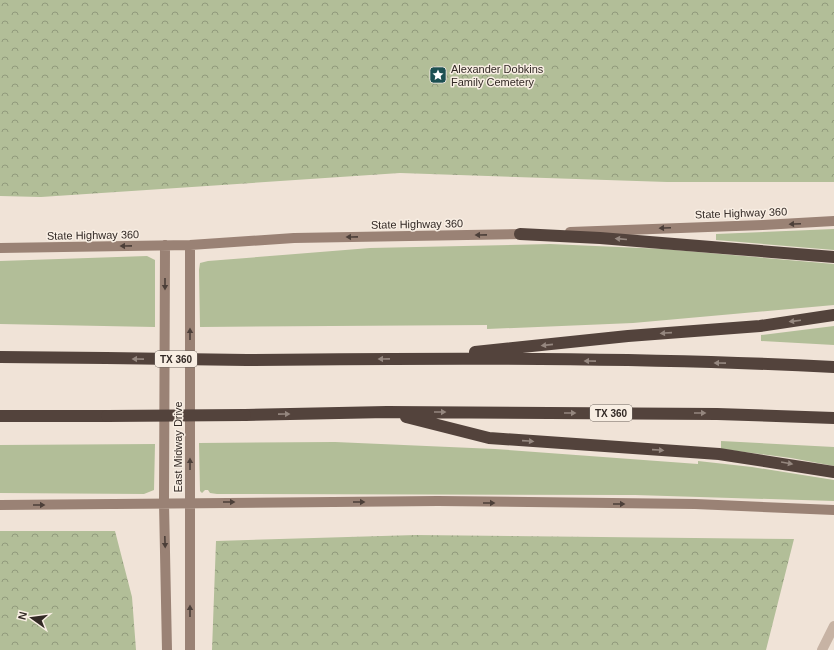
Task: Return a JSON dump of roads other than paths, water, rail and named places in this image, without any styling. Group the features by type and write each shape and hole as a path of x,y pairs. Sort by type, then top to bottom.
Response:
{"highway":[{"path":"520,234 600,238 834,257"},
{"path":"423,358 628,336 760,326 834,315"},
{"name":"TX 360","path":"0,357 247,360 423,358 759,363 834,367"},
{"path":"387,412 489,438 719,454 834,472"},
{"name":"TX 360","path":"0,416 245,415 387,412 717,414 834,418"}],"main road":[{"name":"State Highway 360","path":"0,248 190,245 294,238 520,234 834,221"},
{"name":"East Midway Drive","path":"165,245 164,503 167,650"},
{"name":"East Midway Drive","path":"190,245 190,650"},
{"path":"0,505 438,501 695,504 834,510"}],"street":[{"path":"822,650 834,626"}],"place":[{"name":"Alexander Dobkins Family Cemetery","path":"438,75"}]}
